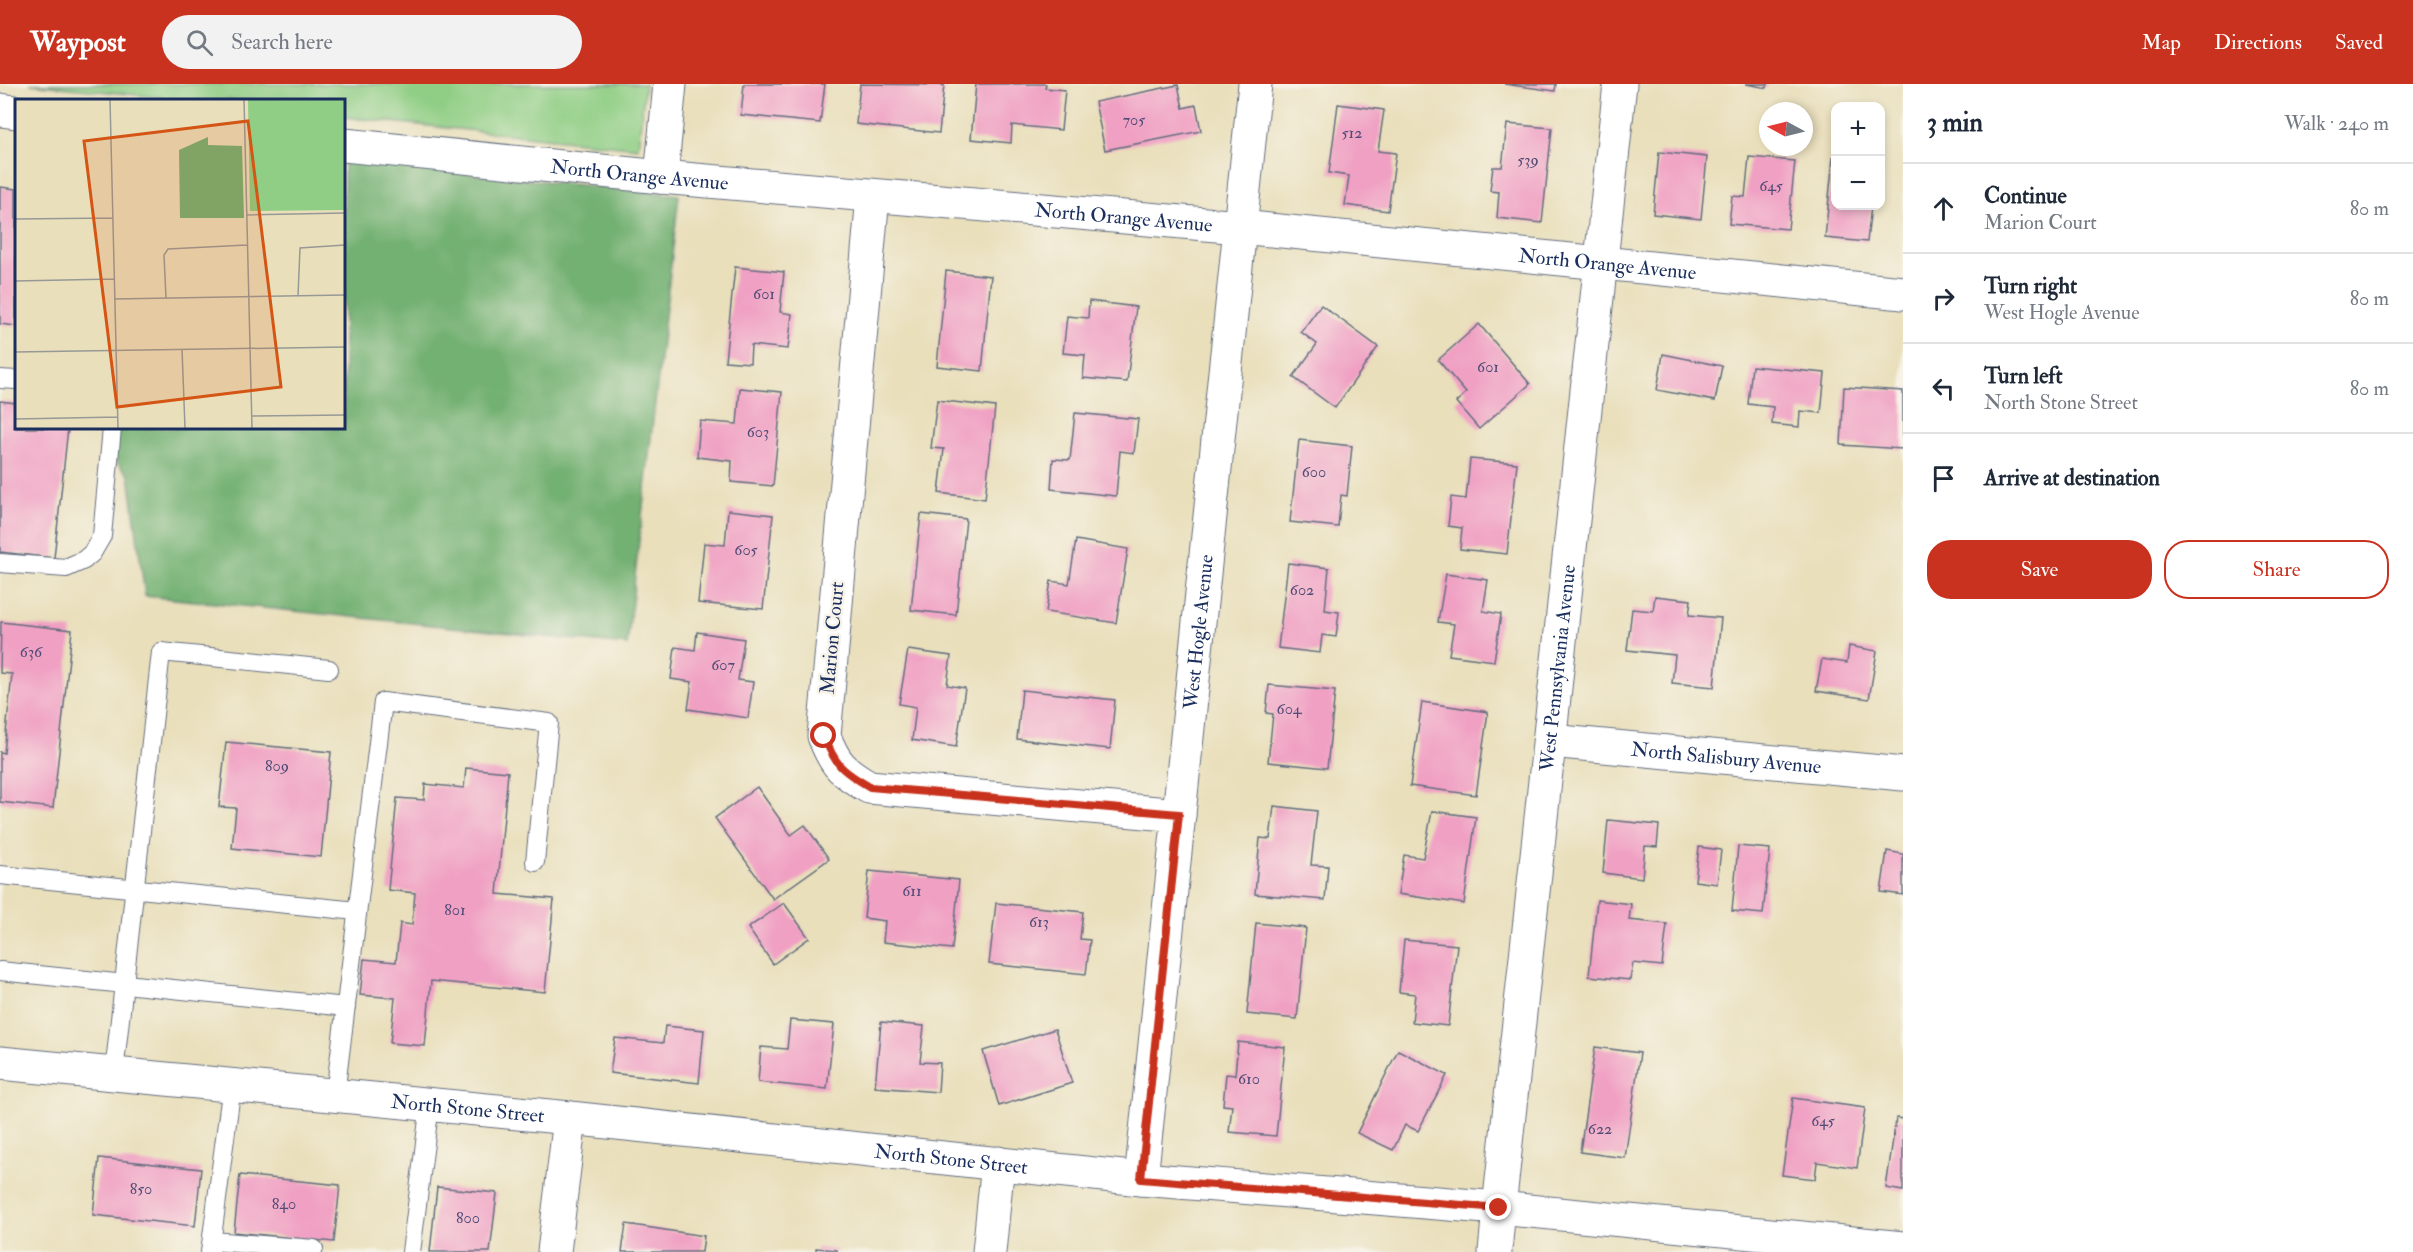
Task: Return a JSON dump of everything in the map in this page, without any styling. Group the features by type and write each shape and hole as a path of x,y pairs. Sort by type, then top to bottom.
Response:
{"street":[{"path":"661,177 670,84"},
{"name":"West Hogle Avenue","path":"1141,1179 1255,84"},
{"name":"West Pennsylvania Avenue","path":"1495,1252 1620,84"},
{"path":"0,110 15,112"},
{"name":"North Orange Avenue","path":"345,145 661,177 1240,227 1903,293"},
{"name":"Marion Court","path":"873,196 824,736 832,759 849,775 870,787 1179,814"},
{"name":"North Salisbury Avenue","path":"1550,741 1903,774"},
{"name":"North Stone Street","path":"0,1063 570,1118 1141,1179 1499,1208 1903,1248"},
{"path":"554,1252 570,1118"},
{"path":"989,1252 998,1163"}],"lane":[{"path":"0,379 15,380"},
{"path":"0,563 66,568 84,560 92,553 102,536 112,429"},
{"path":"114,1073 161,652 329,669"},
{"path":"335,1095 383,702 549,723 535,862"},
{"path":"0,874 357,911"},
{"path":"0,971 346,1006"},
{"path":"232,1085 211,1246 314,1249"},
{"path":"411,1252 430,1104"}],"green space":[{"path":"30,84 645,84 638,148 345,117 345,99 177,99"},
{"path":"345,161 679,195 627,645 145,596 129,475 109,454 99,429 345,429"}],"building":[{"path":"744,84 825,84 820,123 741,115"},
{"path":"860,84 944,85 939,133 856,124"},
{"path":"976,84 1046,84 1045,88 1065,90 1061,130 1012,125 1011,143 971,139"},
{"path":"1504,84 1556,84 1555,91"},
{"path":"1746,84 1768,84 1767,88"},
{"path":"1178,85 1183,108 1196,105 1201,131 1105,150 1095,102"},
{"path":"1338,104 1384,110 1378,151 1396,153 1388,211 1345,205 1349,176 1329,173"},
{"path":"1507,124 1552,128 1542,223 1497,218 1499,192 1490,191 1493,167 1502,167"},
{"path":"1659,152 1707,157 1701,219 1653,214"},
{"path":"1749,157 1795,161 1788,229 1729,224 1732,196 1745,197"},
{"path":"1831,177 1831,210 1871,210 1867,242 1825,238"},
{"path":"0,187 15,189 15,326 0,324"},
{"path":"735,267 784,272 780,312 792,314 788,349 751,345 750,363 725,361"},
{"path":"946,271 991,276 982,371 937,366"},
{"path":"1089,301 1136,307 1127,382 1083,378 1085,355 1063,353 1067,316 1088,318"},
{"path":"1321,305 1378,347 1335,408 1293,377 1317,344 1301,332"},
{"path":"1479,324 1530,384 1479,429 1456,402 1466,393 1438,360"},
{"path":"1663,354 1722,366 1715,401 1657,390"},
{"path":"1752,366 1825,373 1821,413 1800,411 1799,427 1772,424 1773,407 1748,404"},
{"path":"1844,387 1903,391 1903,449 1841,445"},
{"path":"740,388 782,392 773,486 731,482 732,461 697,457 700,421 737,424"},
{"path":"937,400 995,407 985,499 939,493 944,449 931,448"},
{"path":"0,401 15,403 15,429 68,429 54,558 0,552"},
{"path":"1075,413 1138,419 1134,453 1120,451 1116,496 1051,489 1053,459 1070,460"},
{"path":"1299,440 1352,446 1347,496 1341,495 1338,527 1290,522"},
{"path":"1470,459 1517,463 1507,554 1460,549 1462,528 1448,526 1451,497 1466,499"},
{"path":"728,510 773,515 763,609 698,603 704,543 725,545"},
{"path":"921,514 966,519 956,615 911,610"},
{"path":"1076,540 1128,549 1116,623 1046,612 1051,581 1069,584"},
{"path":"1288,563 1329,568 1325,610 1339,612 1336,637 1322,635 1320,653 1278,648"},
{"path":"1446,574 1488,580 1483,611 1501,614 1494,661 1449,655 1454,624 1438,622"},
{"path":"1655,596 1691,600 1689,615 1721,618 1714,687 1672,683 1675,655 1627,650 1632,609 1653,611"},
{"path":"1,622 72,630 53,808 0,802 0,752 4,753 12,674 0,673"},
{"path":"697,632 744,639 738,680 753,682 748,718 688,709 692,682 671,679 675,647 695,650"},
{"path":"1849,646 1877,651 1869,699 1816,691 1822,659 1847,663"},
{"path":"908,650 951,656 947,685 965,688 956,747 912,740 916,707 899,704"},
{"path":"1269,685 1335,691 1327,768 1268,762 1273,714 1266,713"},
{"path":"1022,690 1115,700 1110,749 1017,739"},
{"path":"1422,702 1488,712 1476,795 1410,786"},
{"path":"226,742 331,752 321,857 232,848 236,808 219,807"},
{"path":"466,768 508,772 497,894 554,899 545,992 431,981 425,1046 390,1043 395,998 360,995 364,959 396,962 400,923 412,925 415,893 388,890 397,798 424,800 425,784 464,788"},
{"path":"757,787 791,835 805,825 829,859 773,899 715,818"},
{"path":"1274,806 1317,811 1311,865 1328,866 1325,900 1255,894 1260,838 1270,839"},
{"path":"1432,811 1476,817 1464,904 1398,894 1404,855 1423,858"},
{"path":"1608,820 1659,825 1657,847 1645,846 1642,878 1603,873"},
{"path":"1738,846 1770,849 1763,914 1732,911"},
{"path":"1699,847 1721,850 1717,884 1695,881"},
{"path":"1887,851 1903,854 1903,895 1881,892"},
{"path":"869,871 959,880 952,949 883,942 885,921 864,918"},
{"path":"1597,900 1631,904 1629,920 1667,924 1662,966 1633,963 1630,980 1589,976"},
{"path":"784,903 809,938 773,964 748,928"},
{"path":"996,903 1083,912 1080,939 1090,940 1086,974 989,964"},
{"path":"1256,923 1306,928 1297,1019 1247,1014"},
{"path":"1404,940 1457,945 1448,1026 1412,1022 1415,994 1399,992"},
{"path":"790,1020 834,1024 827,1089 758,1082 761,1047 787,1049"},
{"path":"881,1022 924,1026 920,1062 940,1063 938,1092 875,1087"},
{"path":"665,1026 704,1030 699,1083 610,1073 615,1038 663,1043"},
{"path":"1055,1029 1072,1083 999,1106 983,1051"},
{"path":"1238,1042 1285,1047 1276,1136 1229,1132 1232,1106 1223,1105 1226,1074 1235,1075"},
{"path":"1595,1047 1640,1053 1625,1158 1580,1152"},
{"path":"1398,1050 1447,1075 1418,1131 1405,1125 1393,1150 1357,1133"},
{"path":"1793,1098 1865,1108 1857,1168 1817,1162 1815,1179 1782,1175"},
{"path":"1896,1118 1903,1119 1903,1191 1886,1188"},
{"path":"99,1158 201,1169 195,1226 93,1215"},
{"path":"240,1175 340,1185 334,1242 234,1232"},
{"path":"437,1187 497,1193 490,1252 430,1252"},
{"path":"626,1224 704,1236 702,1252 622,1252"},
{"path":"816,1248 837,1250 837,1252 816,1252"}],"route":[{"path":"824,736 832,759 849,775 870,787 1179,814 1141,1179 1499,1208"}]}
